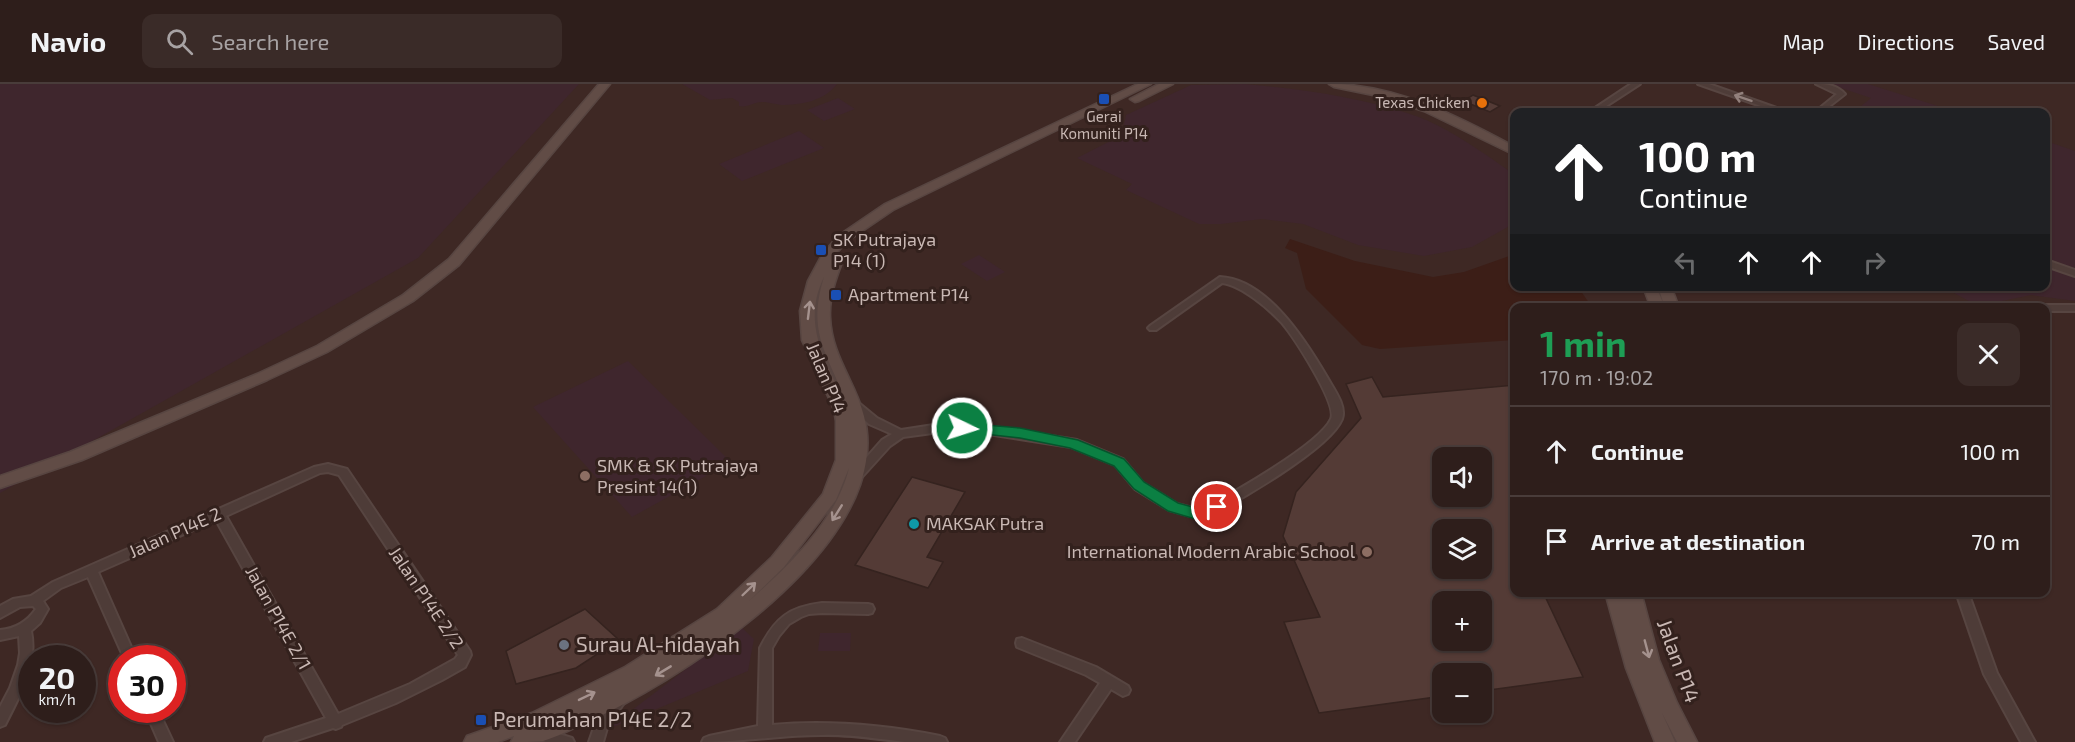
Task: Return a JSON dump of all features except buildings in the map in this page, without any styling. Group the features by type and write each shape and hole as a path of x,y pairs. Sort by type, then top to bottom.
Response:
{"main road":[{"path":"0,482 76,456 262,377 322,349 408,298 454,262 605,84"},
{"name":"Jalan P14","path":"474,742 538,719 632,673 723,614 778,562 830,496 844,460 844,422 841,409 809,340 807,311 815,281 828,255 842,239 889,207 1146,84"},
{"name":"Jalan P14","path":"521,742 620,697 713,641 763,600 829,526 848,496 856,475 861,441 856,406 835,363 825,335 821,309 827,281 838,256 850,243 896,211 1168,84"},
{"path":"1334,84 1383,95 1436,112 1460,122 1510,149"},
{"path":"1358,84 1442,109 1510,142"},
{"path":"1615,597 1619,618 1648,704 1665,742"},
{"name":"Jalan P14","path":"1633,597 1650,660 1668,705 1687,742"}],"street":[{"path":"1599,108 1636,84"},
{"path":"1702,84 1772,108"},
{"path":"1820,84 1841,93 1823,108"},
{"path":"2050,264 2075,273"},
{"path":"856,475 886,443 900,434 940,428 969,428 1020,433 1073,443 1119,462 1139,486 1173,507 1202,515 1232,500 1302,453 1336,419 1338,412 1319,372 1289,325 1245,288 1229,279 1220,280 1153,328"},
{"path":"2050,308 2075,308"},
{"path":"856,406 873,421 900,434"},
{"name":"Jalan P14E 2/2","path":"271,742 336,723 398,697 460,663 465,655 343,472 328,468 318,470"},
{"name":"Jalan P14E 2","path":"0,613 14,604 33,601 57,585 318,470"},
{"name":"Jalan P14E 2/1","path":"219,514 336,723"},
{"path":"91,570 124,645"},
{"path":"1964,597 1991,674 2028,742"},
{"path":"0,635 13,633 36,620 42,609 41,604 33,601"},
{"path":"765,730 766,648 771,637 787,619 810,608 868,609"},
{"path":"0,721 25,666 27,636 24,628"},
{"path":"1022,643 1091,671 1123,690"},
{"path":"1067,742 1109,681"},
{"path":"596,742 601,726 620,697"},
{"path":"158,723 166,742"},
{"path":"709,742 765,730 898,733 940,742"},
{"path":"539,734 567,742"}],"shaded area":[{"path":"0,84 579,84 418,258 0,493"},
{"path":"682,84 837,84 826,94 805,103 781,105 762,102 739,106 739,102 732,98 710,100"},
{"path":"1244,84 1309,91 1395,109 1428,121 1467,142 1510,172 1510,226 1472,247 1424,256 1358,245 1303,224 1262,219 1199,224 1126,190 1132,184 1077,158 1122,135 1126,115 1191,85"},
{"path":"1829,84 1868,84 1944,108 1859,108 1871,98"},
{"path":"838,98 855,109 824,121 807,110"},
{"path":"799,131 824,148 742,181 719,164"},
{"path":"2050,142 2075,151 2075,301 2031,295 1992,303 1972,303 1950,291 2050,291"},
{"path":"1290,239 1355,261 1433,277 1464,272 1510,256 1510,291 1581,291 1589,303 1510,303 1510,340 1380,349 1362,345 1306,289 1297,253 1285,248"},
{"path":"979,255 1005,272 987,281 961,264"},
{"path":"628,361 731,462 632,517 533,407"},
{"path":"741,627 754,639 748,671 606,730"},
{"path":"820,633 851,633 850,651 818,651"}],"place":[{"name":"Gerai Komuniti P14","path":"1104,99"},
{"name":"Texas Chicken","path":"1482,103"},
{"name":"SK Putrajaya P14 (1)","path":"821,250"},
{"name":"Apartment P14","path":"836,295"},
{"name":"SMK & SK Putrajaya Presint 14(1)","path":"585,476"},
{"name":"MAKSAK Putra","path":"914,524"},
{"name":"International Modern Arabic School","path":"1367,552"},
{"name":"Surau Al-hidayah","path":"564,645"},
{"name":"Perumahan P14E 2/2","path":"481,720"}],"route":[{"path":"962,428 1020,433 1073,443 1119,462 1139,486 1173,507 1202,515 1217,507"}]}
